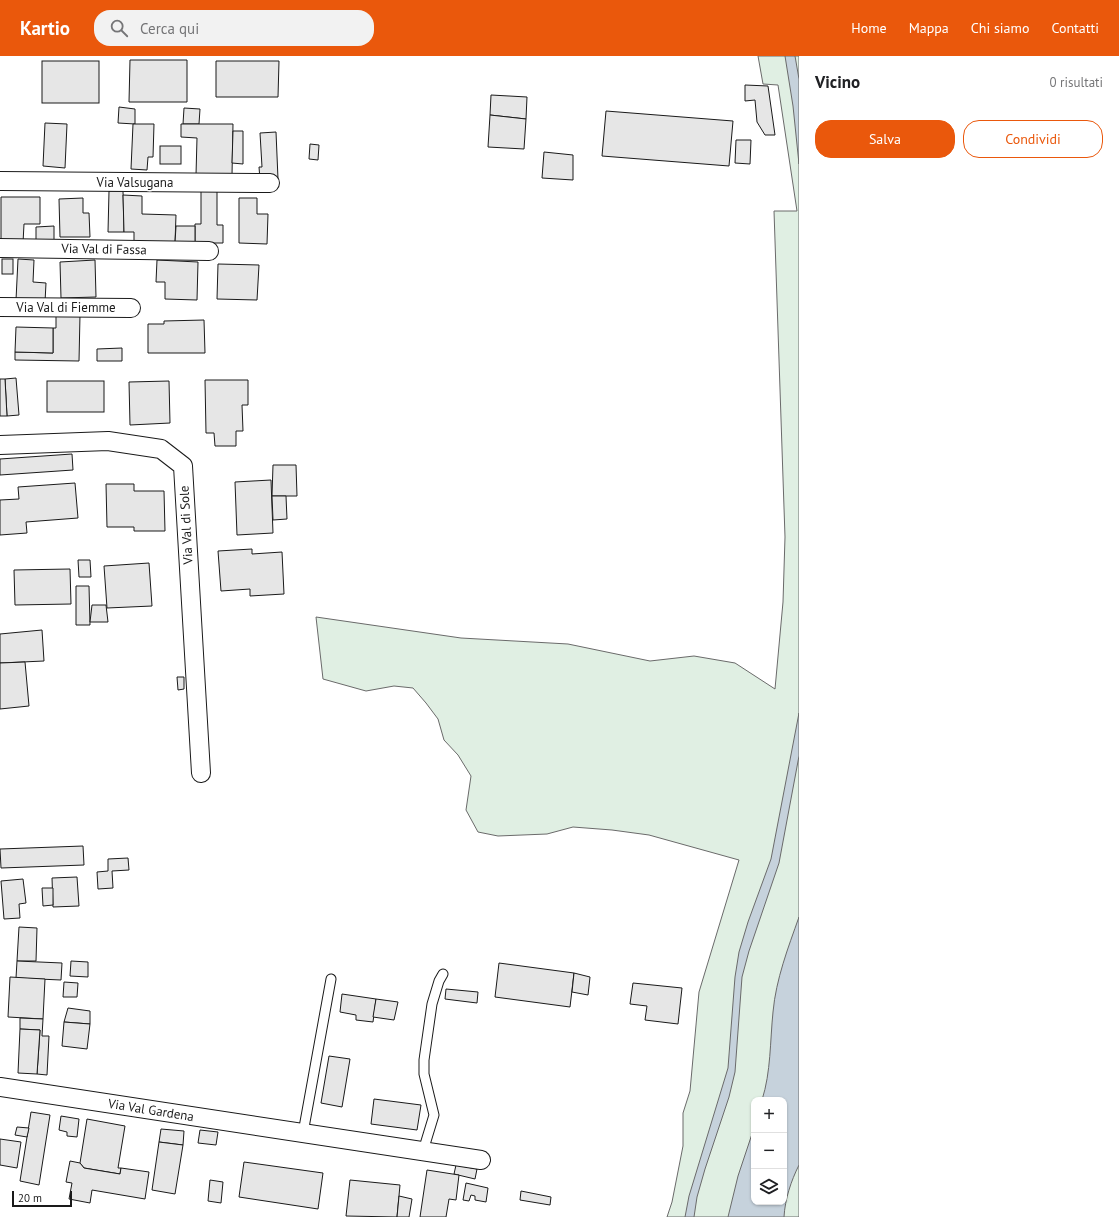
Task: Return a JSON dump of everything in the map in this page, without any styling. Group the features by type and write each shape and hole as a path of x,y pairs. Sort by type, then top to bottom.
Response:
{"street":[{"name":"Via Valsugana","path":"0,182 270,183"},
{"name":"Via Val di Fassa","path":"0,248 209,251"},
{"name":"Via Val di Fiemme","path":"0,307 131,308"},
{"name":"Via Val di Sole","path":"0,445 108,441 162,449 183,466 201,773"},
{"name":"Via Val Gardena","path":"0,1087 481,1160"}],"lane":[{"path":"423,1151 434,1116 424,1074 424,1060 432,1004 439,981 443,974"},
{"path":"303,1133 331,979"}],"green space":[{"path":"758,56 799,56 799,1217 667,1217 672,1202 683,1146 683,1113 690,1091 699,992 739,860 649,835 612,830 573,827 547,834 498,836 478,832 466,810 471,776 458,755 444,740 438,719 426,703 413,688 394,686 366,691 323,679 316,617 461,638 568,644 650,661 694,656 735,663 775,689 783,602 785,537 774,211 797,211 778,85 763,84"}],"shaded area":[{"path":"785,56 795,56 799,79 799,164 793,106"},
{"path":"799,713 799,756 779,863 749,951 742,977 735,1072 729,1097 697,1197 694,1217 685,1217 689,1196 728,1068 735,977 739,952 748,922 771,859"},
{"path":"799,917 799,1165 793,1177 787,1199 787,1097 763,1097 769,1067 773,1012 783,964"},
{"path":"751,1137 751,1205 786,1205 784,1217 728,1217 738,1176"}],"building":[{"path":"130,60 187,60 187,102 129,102"},
{"path":"42,61 99,61 99,103 42,103"},
{"path":"216,61 279,61 278,97 216,97"},
{"path":"745,85 768,86 775,135 765,135 757,122 755,100 745,101"},
{"path":"491,95 527,97 526,119 490,115"},
{"path":"119,107 135,109 135,124 118,123"},
{"path":"184,108 200,109 199,124 183,124"},
{"path":"606,111 733,121 729,166 602,156"},
{"path":"490,115 526,119 524,149 488,147"},
{"path":"45,123 67,124 65,168 43,166"},
{"path":"133,124 154,124 153,157 148,157 147,170 131,169"},
{"path":"181,124 233,124 232,175 196,175 197,138 181,137"},
{"path":"233,131 243,131 243,164 232,163"},
{"path":"276,132 278,179 260,180 259,167 262,167 260,133"},
{"path":"736,140 751,140 750,164 735,163"},
{"path":"310,144 319,145 318,160 309,159"},
{"path":"160,146 181,146 181,164 160,164"},
{"path":"544,152 573,155 573,180 542,178"},
{"path":"201,188 217,188 217,225 223,225 223,243 195,243 195,224 201,224"},
{"path":"109,191 123,191 124,232 108,232"},
{"path":"123,195 142,196 142,214 176,215 175,243 134,243 134,232 124,232"},
{"path":"1,197 40,197 40,224 24,224 23,243 1,243"},
{"path":"83,198 83,213 89,213 90,237 60,237 59,199"},
{"path":"239,198 257,198 257,214 268,214 267,244 239,243"},
{"path":"54,226 54,242 36,242 36,227"},
{"path":"176,226 195,226 195,243 175,243"},
{"path":"2,259 13,259 13,274 2,274"},
{"path":"18,259 34,260 33,282 46,283 45,302 16,300"},
{"path":"95,260 96,297 61,298 60,262"},
{"path":"157,260 198,262 197,300 165,299 165,282 156,282"},
{"path":"218,264 259,265 257,300 217,299"},
{"path":"56,315 80,315 79,361 15,360 15,352 53,353 53,328 56,328"},
{"path":"204,320 205,353 148,353 148,324 164,324 164,321"},
{"path":"16,327 53,328 53,353 15,352"},
{"path":"122,348 122,361 97,361 97,349"},
{"path":"16,378 19,415 7,416 5,379"},
{"path":"0,379 5,379 7,416 0,416"},
{"path":"205,380 248,380 248,405 242,405 243,431 236,431 236,446 215,446 214,433 206,433"},
{"path":"47,381 104,381 104,412 47,412"},
{"path":"169,381 170,423 130,425 129,382"},
{"path":"72,454 73,470 0,475 0,459"},
{"path":"273,465 296,465 297,496 272,496"},
{"path":"271,480 273,533 237,535 235,482"},
{"path":"75,483 78,518 26,522 27,533 0,535 0,500 19,499 18,487"},
{"path":"106,484 134,484 134,491 164,491 165,531 134,531 134,527 107,527"},
{"path":"272,496 286,496 287,519 273,520"},
{"path":"252,549 252,554 282,552 284,594 250,596 250,589 221,591 218,551"},
{"path":"78,560 90,560 91,577 79,577"},
{"path":"149,563 152,606 107,608 104,566"},
{"path":"70,569 71,604 15,605 14,570"},
{"path":"76,586 89,586 90,625 76,625"},
{"path":"92,605 106,605 108,622 90,622"},
{"path":"42,630 44,661 0,663 0,634"},
{"path":"25,662 29,706 0,709 0,663"},
{"path":"177,677 184,677 184,689 178,690"},
{"path":"83,846 84,865 1,868 0,849"},
{"path":"128,858 129,870 112,871 113,888 98,889 97,872 108,871 108,859"},
{"path":"77,877 79,906 53,907 52,878"},
{"path":"23,879 26,903 19,904 20,918 4,919 1,881"},
{"path":"42,888 53,888 53,905 43,906"},
{"path":"19,927 37,928 36,961 17,961"},
{"path":"17,961 62,963 61,980 16,978"},
{"path":"71,961 88,962 88,977 70,976"},
{"path":"499,963 574,973 570,1007 495,997"},
{"path":"574,973 590,977 588,995 572,992"},
{"path":"10,977 45,979 43,1019 8,1017"},
{"path":"64,982 78,983 77,997 63,997"},
{"path":"633,983 682,988 678,1024 645,1020 647,1006 630,1004"},
{"path":"446,989 478,992 477,1003 445,999"},
{"path":"342,994 376,999 373,1022 356,1020 356,1015 340,1012"},
{"path":"376,999 398,1002 394,1020 373,1017"},
{"path":"68,1008 90,1011 90,1024 64,1022"},
{"path":"20,1018 43,1019 42,1036 49,1036 47,1075 37,1074 40,1030 20,1029"},
{"path":"64,1022 90,1024 87,1049 62,1046"},
{"path":"20,1029 40,1030 37,1074 18,1073"},
{"path":"329,1056 350,1059 342,1107 321,1103"},
{"path":"374,1099 421,1105 417,1130 371,1124"},
{"path":"31,1112 50,1115 39,1185 20,1181"},
{"path":"61,1116 79,1119 77,1137 67,1136 67,1132 59,1130"},
{"path":"87,1119 125,1126 118,1168 121,1168 120,1174 84,1168 80,1163"},
{"path":"17,1127 29,1128 27,1137 15,1135"},
{"path":"161,1129 184,1131 183,1145 159,1142"},
{"path":"200,1130 218,1132 216,1145 198,1143"},
{"path":"0,1139 21,1142 17,1168 0,1165"},
{"path":"159,1142 183,1145 175,1194 152,1190"},
{"path":"70,1161 80,1163 84,1168 120,1174 121,1168 149,1172 145,1199 92,1190 90,1203 69,1199 72,1183 66,1182"},
{"path":"244,1162 323,1173 318,1209 239,1197"},
{"path":"456,1165 477,1169 475,1179 454,1174"},
{"path":"427,1170 459,1175 456,1200 449,1199 446,1217 420,1217"},
{"path":"210,1180 223,1182 221,1203 208,1201"},
{"path":"350,1180 400,1185 397,1217 346,1216"},
{"path":"466,1183 488,1188 486,1202 475,1200 475,1196 471,1195 469,1201 463,1200"},
{"path":"521,1191 551,1197 550,1205 520,1200"},
{"path":"399,1196 412,1199 409,1217 397,1217"}]}
